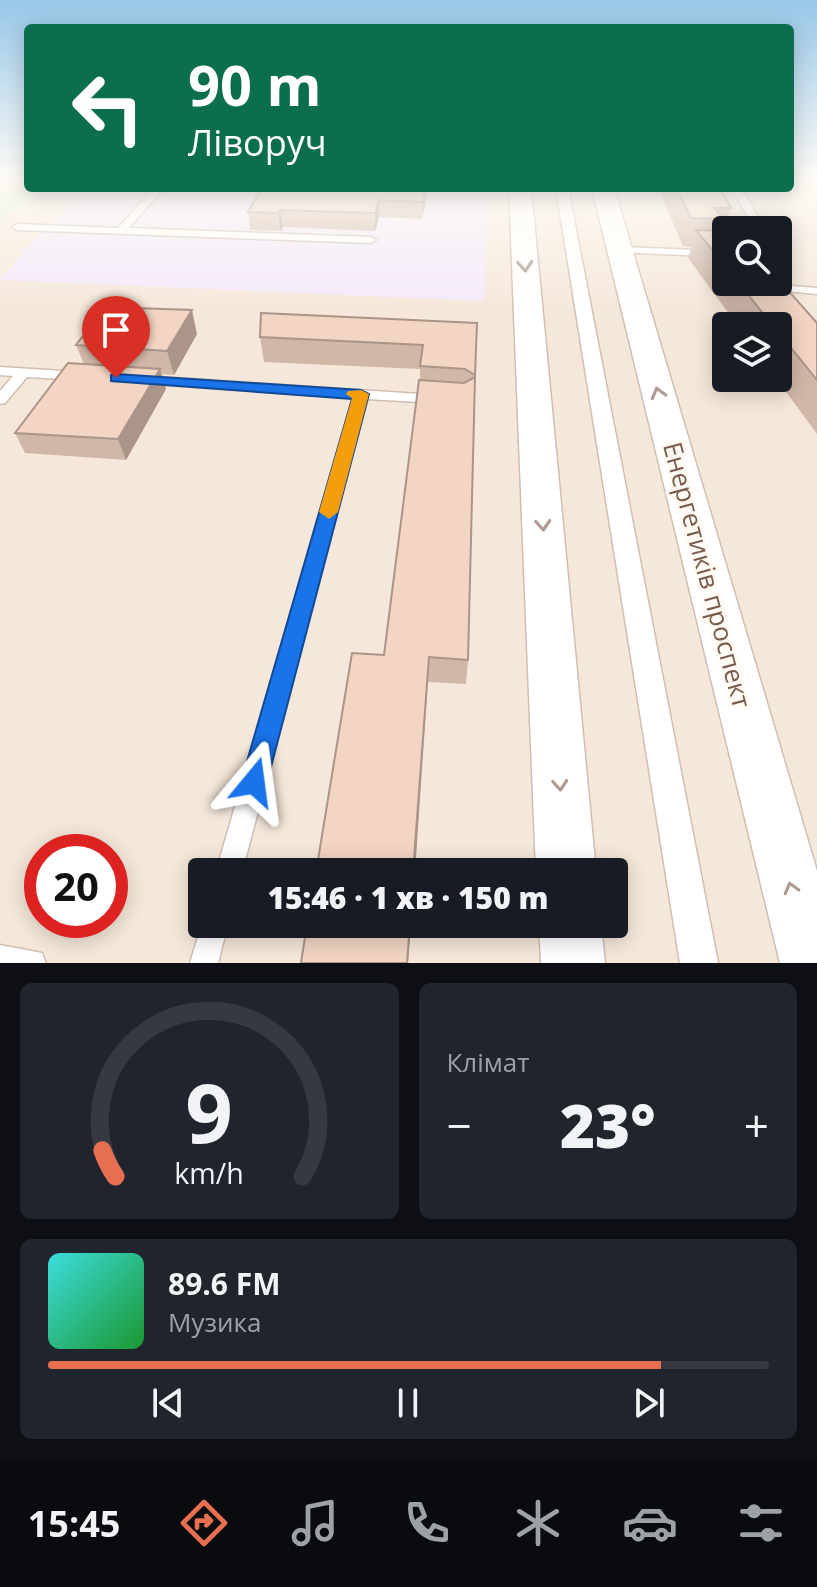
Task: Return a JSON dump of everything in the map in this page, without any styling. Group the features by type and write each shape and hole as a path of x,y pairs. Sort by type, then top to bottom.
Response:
{"street":[{"path":"522,222 565,858"},
{"path":"568,222 699,963"},
{"name":"Енергетиків проспект","path":"612,222 812,963"},
{"path":"571,938 573,963"}],"lane":[{"path":"121,231 129,222"},
{"path":"17,227 371,240"},
{"path":"620,250 712,253"},
{"path":"792,287 817,291"},
{"path":"785,296 788,300"},
{"path":"0,371 101,377"},
{"path":"0,400 24,372"},
{"path":"132,379 449,400"},
{"path":"233,858 361,394"},
{"path":"204,963 211,938"},
{"path":"0,958 32,963"}],"shaded area":[{"path":"0,222 712,222 712,296 792,296 792,222 817,222 817,963 0,963"},
{"path":"53,222 487,222 484,301 0,280"}],"building":[{"path":"696,230 712,231 712,250"},
{"path":"792,295 817,323 817,380 792,349 792,312 762,312 749,296"},
{"path":"106,307 192,310 167,351 76,345"},
{"path":"261,313 477,323 475,375 465,369 420,366 423,345 260,337"},
{"path":"68,363 160,369 118,439 15,433"},
{"path":"475,377 468,660 429,657 414,858 318,858 352,653 384,655 419,380 464,383"},
{"path":"305,938 409,938 407,963 301,963"}],"slow traffic":[{"path":"329,512 361,394 354,394"}],"route":[{"path":"116,378 361,394 254,782"}]}
